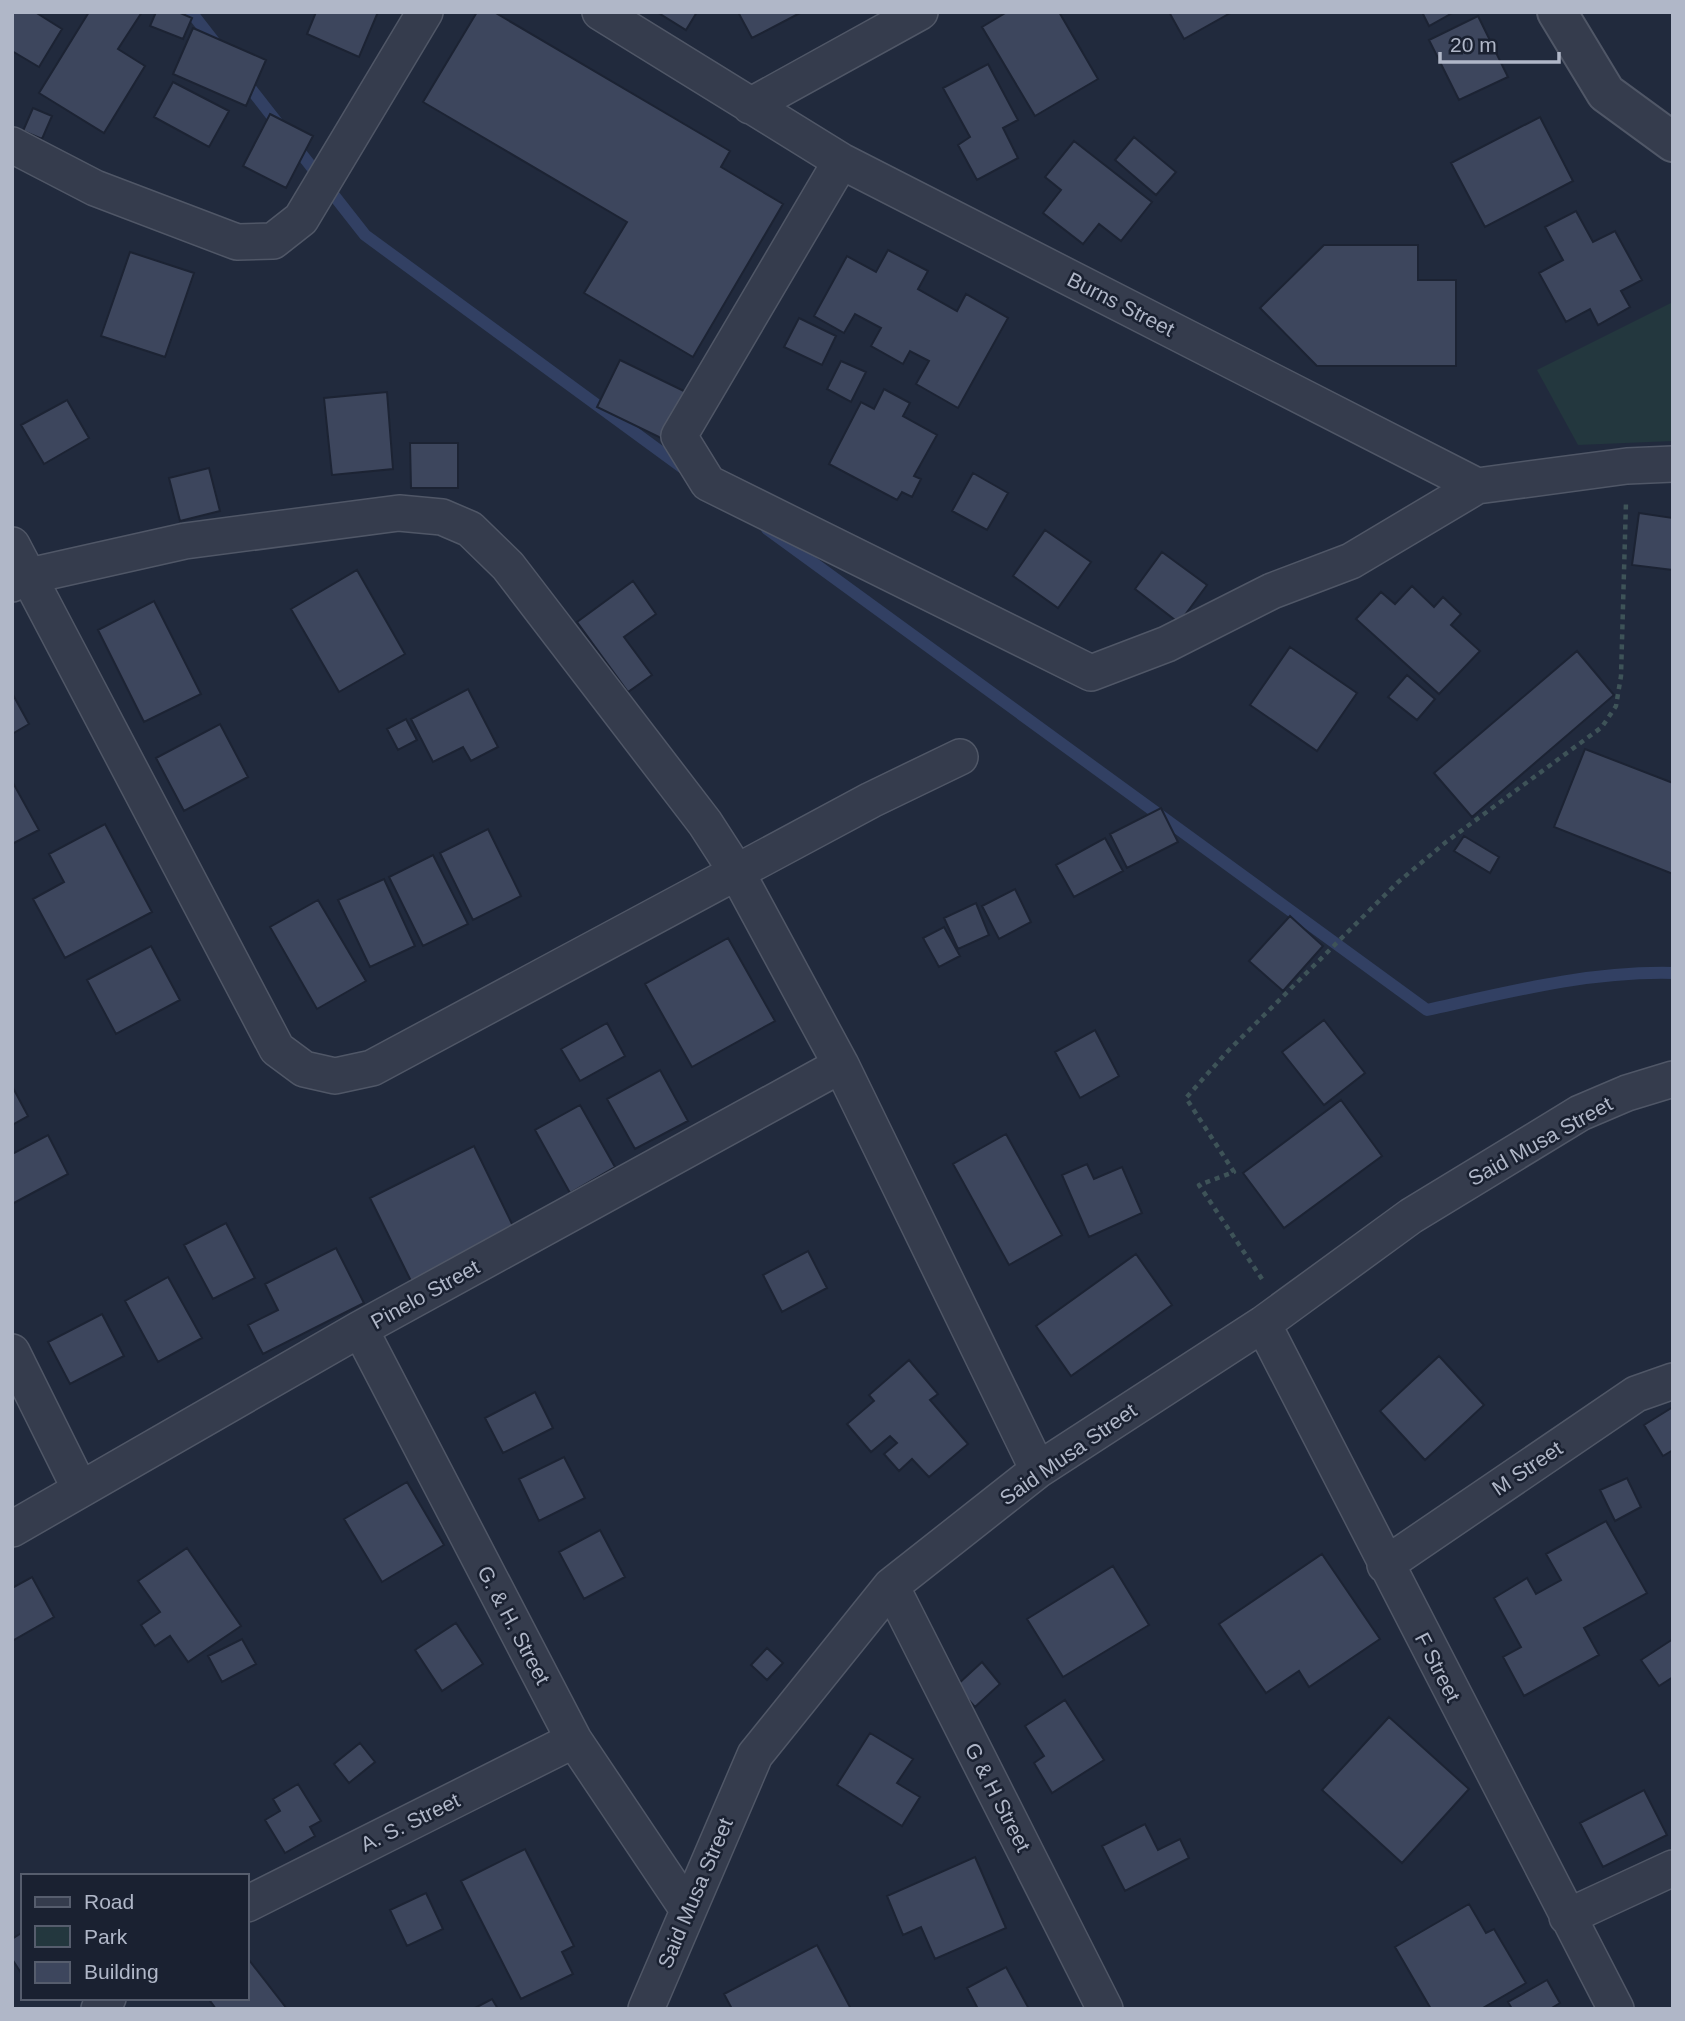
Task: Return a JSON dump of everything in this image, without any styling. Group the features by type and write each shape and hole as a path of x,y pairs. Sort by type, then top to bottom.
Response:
{"street":[{"path":"12,145 94,188 237,242 273,241 301,219 425,12"},
{"name":"Burns Street","path":"600,12 841,161 1477,486"},
{"path":"750,106 920,12"},
{"path":"1558,12 1606,93 1673,142"},
{"path":"841,161 679,436 708,484 1091,673 1167,644 1272,591 1351,561 1477,486 1627,467 1673,464"},
{"path":"21,580 185,541 399,513 442,517 470,529 508,566 705,823 736,871 841,1065 1038,1470"},
{"path":"12,545 21,580 277,1049 304,1069 335,1076 372,1068 736,871 960,757"},
{"name":"Pinelo Street","path":"12,1530 360,1329 841,1065"},
{"name":"Said Musa Street","path":"646,2009 755,1755 891,1586 1038,1470 1273,1317 1410,1216 1580,1113 1627,1093 1673,1079"},
{"name":"F Street","path":"1273,1317 1385,1565 1616,2009"},
{"name":"G. & H. Street","path":"360,1329 574,1740 688,1910"},
{"path":"12,1352 80,1489"},
{"name":"M Street","path":"1385,1565 1636,1394 1673,1381"},
{"name":"G & H Street","path":"891,1586 1105,2009"},
{"name":"A. S. Street","path":"248,1904 574,1740"},
{"path":"1567,1917 1673,1868"}],"path":[{"path":"1273,1317 1199,1185 1234,1172 1186,1098 1226,1053 1397,883 1446,842 1602,727 1616,706 1621,676 1627,467"}],"green space":[{"path":"1673,302 1673,441 1578,445 1537,370"}],"building":[{"path":"12,12 35,12 62,29 39,67 12,51"},
{"path":"89,12 142,12 118,49 145,66 104,133 39,93"},
{"path":"156,12 178,12 192,18 183,39 150,26"},
{"path":"316,12 378,12 359,57 307,34"},
{"path":"477,12 494,12 730,151 721,167 783,204 693,357 584,293 627,222 423,102"},
{"path":"657,12 697,12 686,30"},
{"path":"738,12 802,12 752,38"},
{"path":"1007,12 1059,12 1098,79 1035,116 982,27"},
{"path":"1169,12 1232,12 1184,39"},
{"path":"1422,12 1454,12 1429,26"},
{"path":"1478,16 1508,77 1459,100 1429,40"},
{"path":"193,28 266,60 246,106 173,74"},
{"path":"988,64 1018,120 1003,128 1018,158 977,180 958,145 970,137 943,88"},
{"path":"173,82 229,111 209,147 154,117"},
{"path":"33,108 52,116 42,139 23,131"},
{"path":"270,114 313,136 286,188 243,166"},
{"path":"1540,117 1573,181 1485,227 1451,163"},
{"path":"1134,137 1176,172 1156,195 1115,160"},
{"path":"1074,141 1152,202 1121,241 1099,224 1083,244 1043,213 1061,190 1045,177"},
{"path":"1576,211 1593,242 1615,231 1642,280 1621,291 1630,307 1598,325 1590,309 1566,322 1539,273 1563,260 1545,227"},
{"path":"1324,245 1418,245 1418,280 1456,280 1456,366 1317,366 1260,308"},
{"path":"888,250 928,271 918,289 957,311 966,294 1008,318 958,408 916,384 929,361 910,351 903,364 871,346 881,328 855,314 844,333 814,316 847,256 876,272"},
{"path":"130,252 194,273 165,357 101,336"},
{"path":"799,318 836,336 822,365 784,347"},
{"path":"620,360 686,392 663,439 597,407"},
{"path":"841,361 866,372 851,402 827,389"},
{"path":"884,389 910,403 903,416 937,435 914,476 921,479 912,497 902,492 897,500 829,464 861,402 874,409"},
{"path":"387,392 393,469 332,475 324,398"},
{"path":"67,400 89,438 44,464 21,425"},
{"path":"410,443 458,443 458,488 411,488"},
{"path":"209,468 220,511 180,521 169,478"},
{"path":"973,473 1008,493 987,530 952,511"},
{"path":"1639,513 1673,518 1673,570 1632,565"},
{"path":"1045,530 1091,562 1058,608 1013,576"},
{"path":"1162,552 1207,585 1179,623 1135,589"},
{"path":"357,570 405,654 339,692 291,609"},
{"path":"633,581 656,614 624,637 652,675 628,692 577,622"},
{"path":"1412,586 1434,607 1443,597 1461,614 1451,625 1480,651 1439,694 1356,619 1381,592 1395,604"},
{"path":"154,601 201,694 144,722 98,630"},
{"path":"1290,647 1357,693 1317,751 1250,705"},
{"path":"1577,651 1614,695 1472,817 1434,773"},
{"path":"1407,675 1435,699 1417,720 1388,697"},
{"path":"468,689 498,747 471,761 463,747 433,762 411,719"},
{"path":"12,693 29,724 12,734"},
{"path":"406,719 417,740 398,750 387,729"},
{"path":"220,724 248,777 184,811 156,758"},
{"path":"1585,749 1673,783 1673,874 1554,827"},
{"path":"12,781 39,830 12,844"},
{"path":"1161,808 1178,842 1127,868 1110,834"},
{"path":"105,824 152,912 65,958 33,899 64,882 49,854"},
{"path":"488,829 521,896 473,920 440,853"},
{"path":"1464,836 1499,857 1490,873 1454,851"},
{"path":"1105,838 1123,871 1074,897 1056,865"},
{"path":"433,855 468,924 423,946 389,877"},
{"path":"384,879 415,946 370,967 338,900"},
{"path":"1015,889 1031,922 999,939 982,906"},
{"path":"318,900 366,981 317,1009 270,927"},
{"path":"976,903 989,935 958,949 944,918"},
{"path":"1290,916 1323,946 1283,991 1249,961"},
{"path":"944,927 960,956 939,967 923,938"},
{"path":"728,938 775,1021 692,1067 645,984"},
{"path":"151,946 180,1000 116,1034 87,980"},
{"path":"1324,1020 1365,1073 1324,1105 1282,1052"},
{"path":"607,1023 625,1056 580,1081 561,1049"},
{"path":"1095,1030 1119,1076 1080,1098 1055,1052"},
{"path":"660,1070 688,1121 635,1149 607,1099"},
{"path":"12,1086 28,1116 12,1125"},
{"path":"1341,1100 1382,1156 1284,1228 1243,1173"},
{"path":"580,1105 615,1167 570,1193 535,1130"},
{"path":"1006,1134 1062,1235 1009,1265 953,1164"},
{"path":"48,1135 68,1174 12,1204 12,1154"},
{"path":"474,1146 515,1230 411,1281 370,1198"},
{"path":"1087,1164 1094,1179 1122,1167 1142,1213 1089,1237 1062,1175"},
{"path":"226,1223 255,1278 213,1299 184,1245"},
{"path":"336,1248 364,1303 263,1354 248,1325 278,1310 265,1284"},
{"path":"808,1251 827,1288 782,1312 763,1275"},
{"path":"1136,1254 1172,1305 1071,1376 1036,1326"},
{"path":"168,1277 202,1338 158,1362 125,1301"},
{"path":"102,1314 124,1356 70,1384 48,1342"},
{"path":"1439,1356 1484,1405 1425,1460 1380,1411"},
{"path":"909,1360 938,1394 930,1400 968,1444 929,1477 912,1459 899,1471 884,1454 897,1443 890,1436 871,1452 847,1424 874,1401 869,1395"},
{"path":"535,1392 553,1428 503,1453 485,1418"},
{"path":"1673,1407 1673,1450 1663,1456 1644,1425"},
{"path":"564,1457 585,1498 539,1521 519,1479"},
{"path":"1627,1478 1641,1507 1615,1521 1600,1490"},
{"path":"407,1482 444,1545 382,1582 344,1519"},
{"path":"1606,1521 1647,1593 1584,1628 1599,1655 1524,1696 1503,1657 1521,1647 1494,1598 1527,1578 1536,1594 1561,1580 1546,1554"},
{"path":"600,1530 625,1577 584,1599 559,1552"},
{"path":"187,1548 241,1626 188,1662 170,1636 155,1646 141,1625 160,1612 138,1581"},
{"path":"1322,1554 1380,1639 1309,1687 1299,1671 1266,1693 1219,1624"},
{"path":"1113,1566 1149,1625 1063,1677 1027,1619"},
{"path":"32,1577 54,1617 12,1641 12,1588"},
{"path":"456,1623 483,1664 442,1691 415,1650"},
{"path":"242,1639 256,1664 222,1682 208,1656"},
{"path":"1673,1639 1673,1677 1659,1686 1641,1660"},
{"path":"767,1648 783,1663 767,1680 751,1665"},
{"path":"982,1662 1000,1684 975,1707 956,1686"},
{"path":"1065,1700 1104,1760 1052,1793 1034,1763 1044,1756 1025,1726"},
{"path":"1389,1717 1469,1789 1402,1863 1322,1790"},
{"path":"870,1733 913,1759 897,1783 920,1797 902,1826 837,1785"},
{"path":"360,1743 375,1762 349,1783 334,1764"},
{"path":"298,1784 321,1821 310,1827 315,1836 285,1853 265,1820 280,1811 273,1799"},
{"path":"1644,1790 1667,1835 1603,1867 1580,1823"},
{"path":"1145,1824 1158,1850 1180,1839 1189,1858 1125,1891 1102,1846"},
{"path":"525,1849 574,1946 562,1952 573,1974 521,1999 461,1881"},
{"path":"975,1857 1006,1928 935,1959 921,1927 903,1935 887,1896"},
{"path":"426,1893 443,1929 407,1946 390,1910"},
{"path":"1469,1904 1486,1933 1494,1929 1526,1983 1481,2009 1431,2009 1395,1947"},
{"path":"21,1933 21,1973 12,1959 12,1939"},
{"path":"817,1945 851,2009 732,2009 724,1994"},
{"path":"248,1961 287,2009 216,2009 209,2000 248,2000"},
{"path":"1006,1967 1029,2009 978,2009 967,1988"},
{"path":"1547,1980 1560,2003 1550,2009 1512,2009 1508,2002"},
{"path":"492,1999 498,2009 473,2009"}],"waterway":[{"path":"191,12 219,48"},
{"path":"243,79 279,125"},
{"path":"292,142 365,235 687,471"},
{"path":"767,529 1427,1010 1580,979 1673,973"}]}
